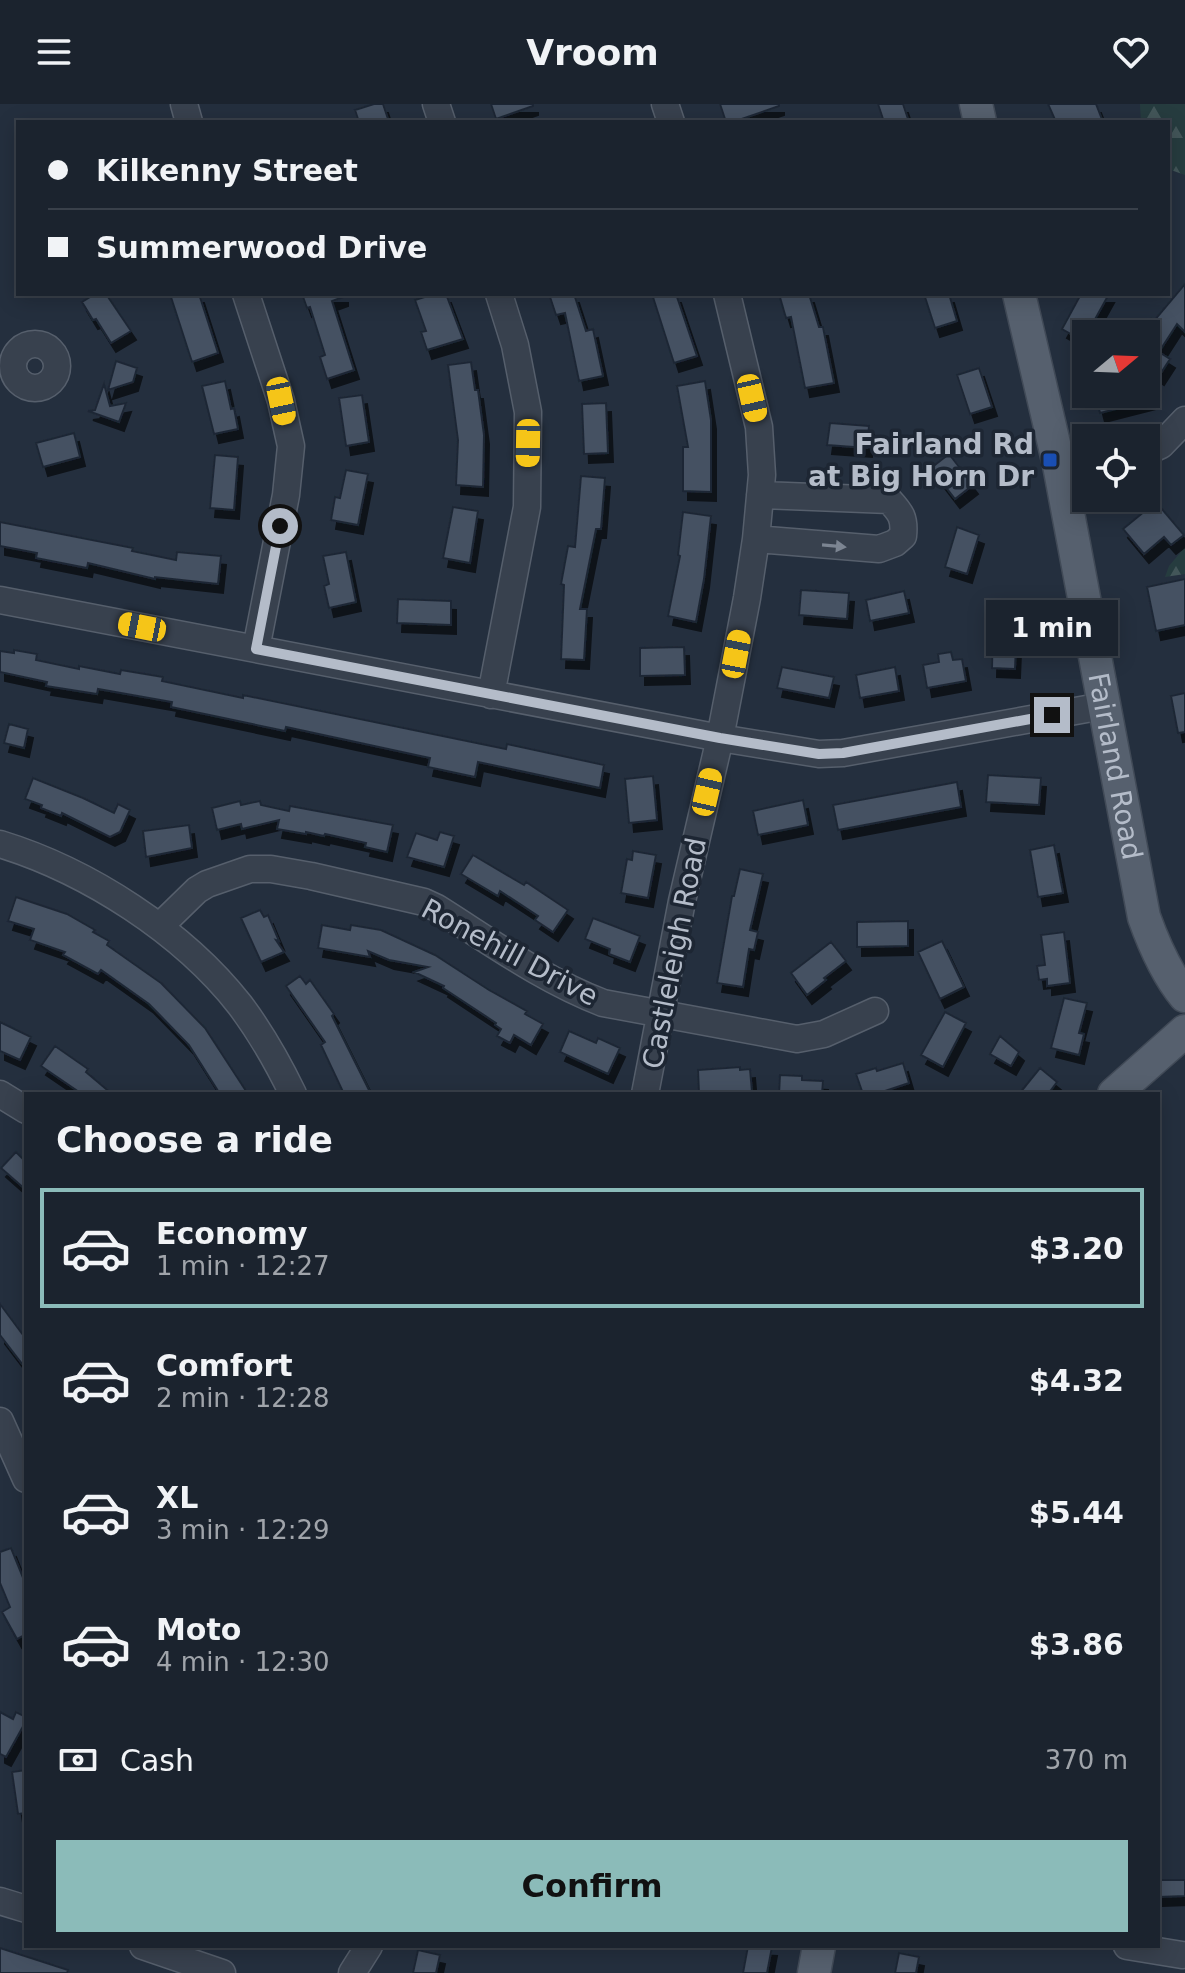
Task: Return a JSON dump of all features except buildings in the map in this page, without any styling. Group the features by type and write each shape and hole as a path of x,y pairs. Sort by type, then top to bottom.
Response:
{"main road":[{"name":"Fairland Road","path":"1020,296 1072,468"},
{"name":"Fairland Road","path":"1079,512 1103,706 1144,917 1173,982 1185,996"},
{"path":"1116,1092 1185,1031"},
{"path":"814,1973 819,1948"}],"street":[{"path":"247,296 281,401 291,446 286,495 256,649"},
{"path":"491,695 527,507 528,412 515,345 500,296"},
{"name":"Castleleigh Road","path":"645,1092 682,901 720,738 756,539 762,475 759,427 727,296"},
{"path":"1160,445 1185,420"},
{"path":"756,539 879,549 903,536 904,527 901,513 889,500 760,495"},
{"path":"0,600 491,695 819,754 843,753 1103,706"},
{"path":"0,844 28,853 91,882 160,926 196,958 240,1005 279,1065 292,1092"},
{"name":"Ronehill Drive","path":"160,926 197,890 250,869 271,869 424,902 516,960 603,1003 797,1039 824,1034 875,1011"},
{"path":"0,1094 24,1109"},
{"path":"0,1421 24,1475"},
{"path":"0,1901 24,1908"},
{"path":"149,1948 222,1973"},
{"path":"352,1973 368,1948"},
{"path":"1139,1948 1182,1955"}],"green space":[{"path":"1140,104 1185,104 1185,175 1170,170 1170,120 1141,120"},
{"path":"1185,547 1185,574 1165,577 1169,566"}],"place":[{"name":"Fairland Rd at Big Horn Dr","path":"1050,460"}],"route":[{"path":"280,526 256,649 720,738 819,754 843,753 1052,715"}]}
